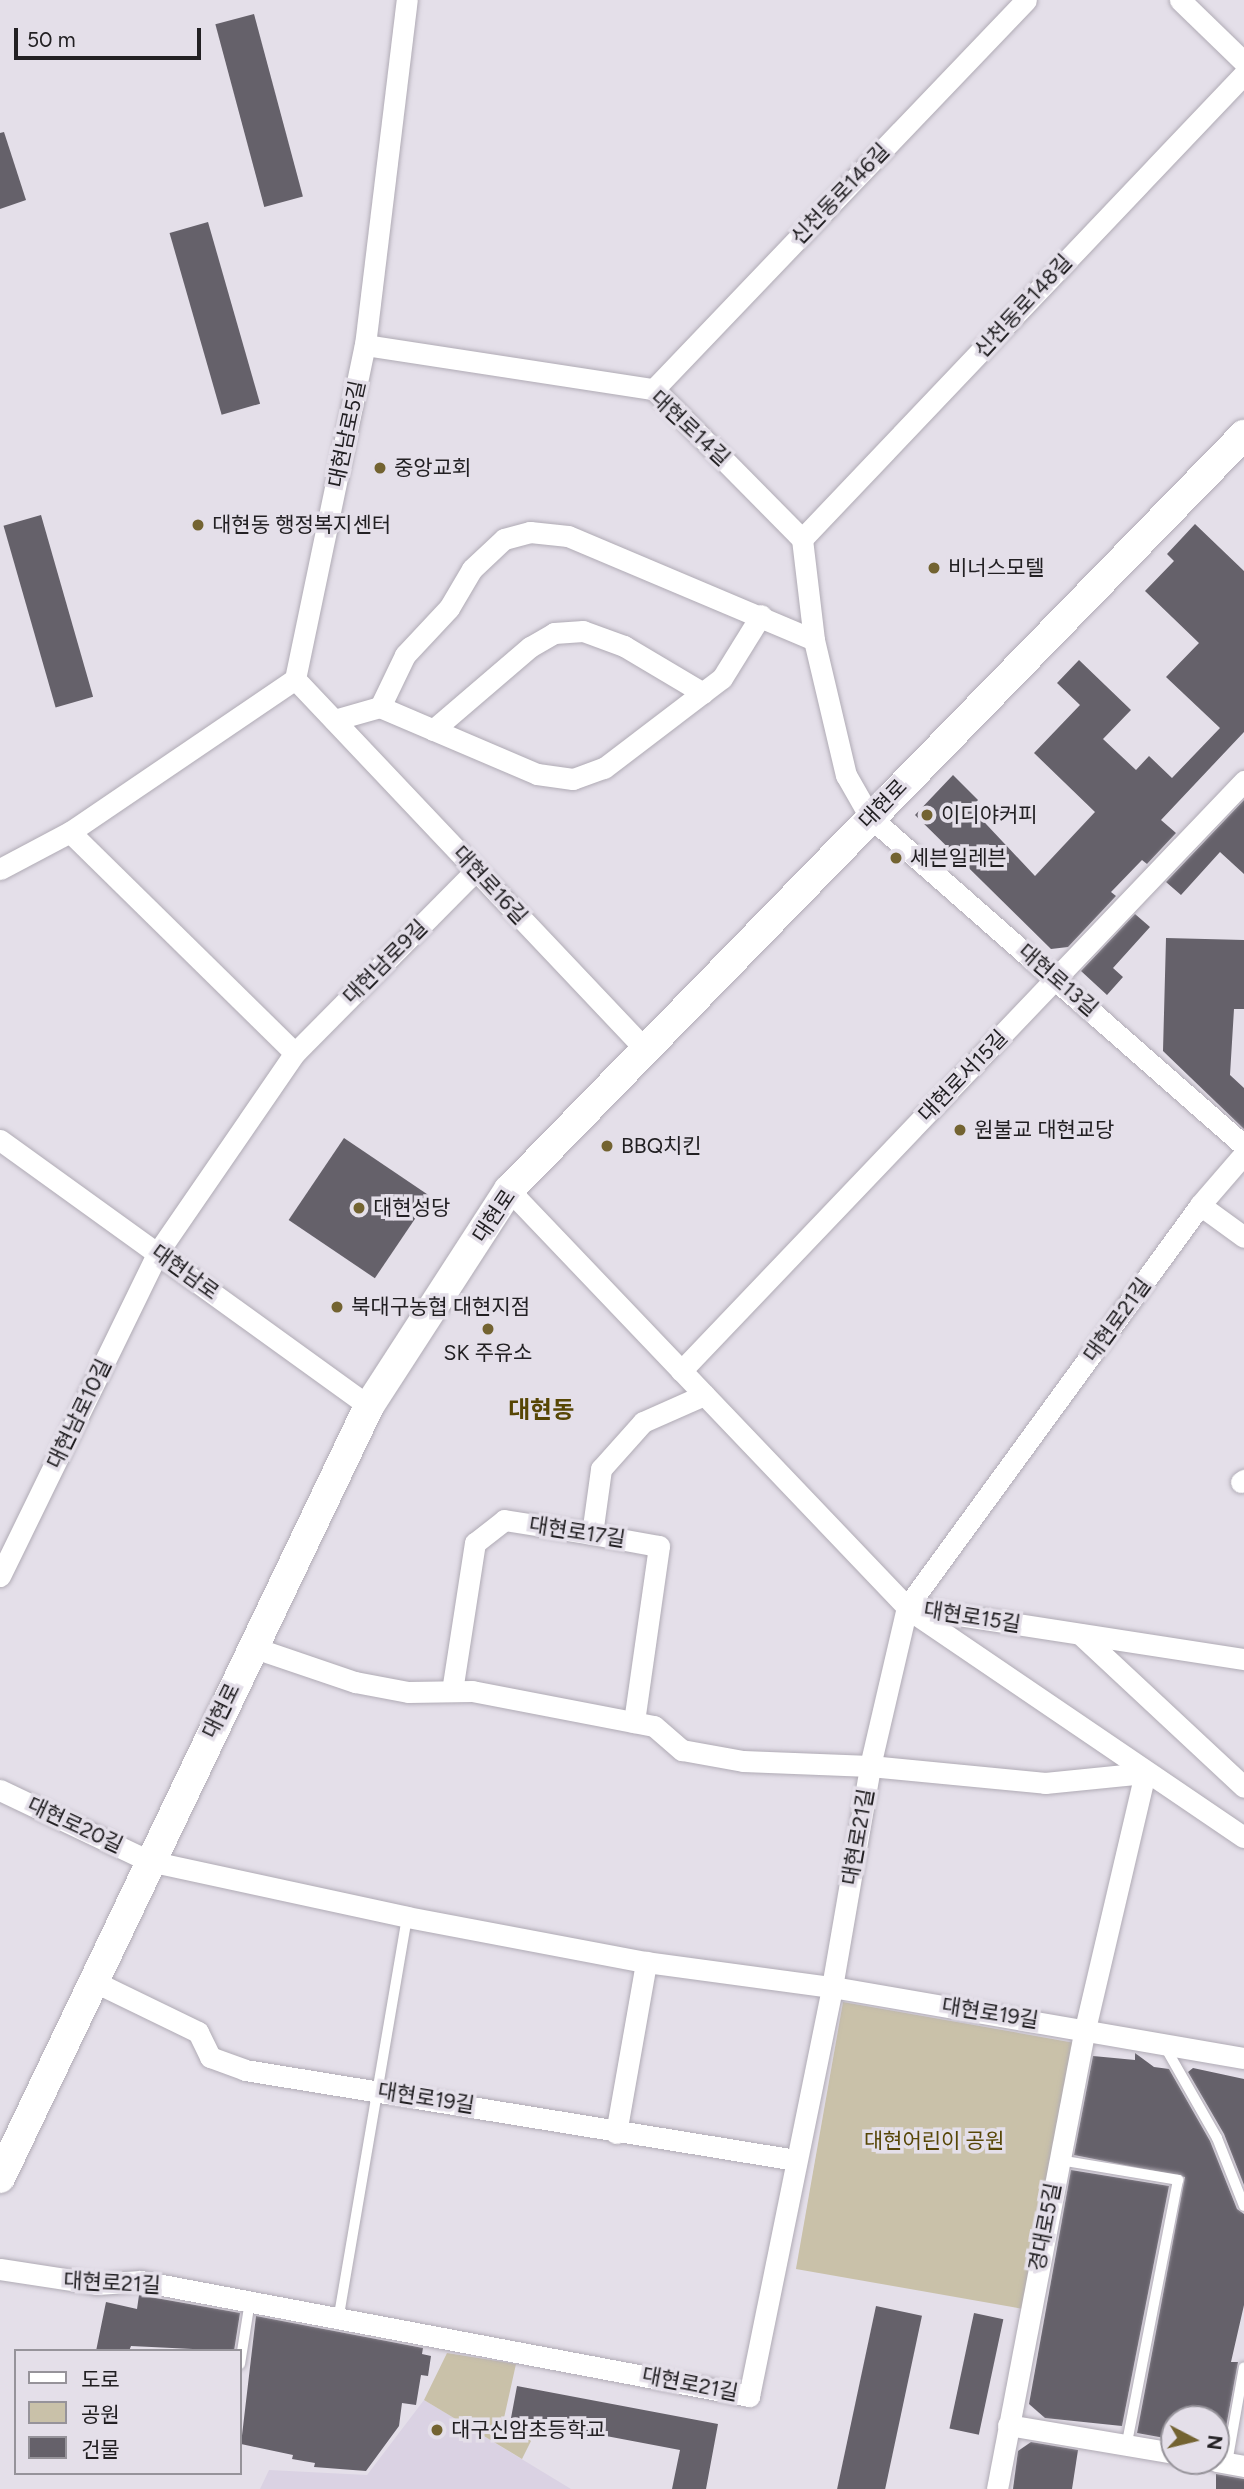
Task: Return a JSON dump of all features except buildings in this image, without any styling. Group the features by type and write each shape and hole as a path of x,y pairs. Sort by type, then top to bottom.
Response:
{"main road":[{"name":"대현로","path":"0,2178 91,1980 369,1406 509,1190 1244,435"}],"street":[{"name":"대현남로5길","path":"295,678 365,345 407,0"},
{"name":"신천동로146길","path":"654,388 1026,0"},
{"path":"1180,0 1244,62"},
{"name":"신천동로148길","path":"802,539 1244,74"},
{"name":"대현로14길","path":"365,345 654,388 802,539"},
{"path":"380,707 405,655 449,608 472,569 505,540 530,532 568,536 761,615 814,640"},
{"path":"802,539 814,640 846,775 870,817"},
{"path":"334,720 380,707 537,774 573,779 604,768 722,678 761,615"},
{"path":"433,730 530,647 554,633 583,631 624,646 703,693"},
{"path":"0,869 70,832 295,678"},
{"name":"대현로16길","path":"295,678 646,1049"},
{"name":"대현로서15길","path":"681,1371 1244,781"},
{"name":"대현로13길","path":"870,817 1244,1146"},
{"path":"70,832 295,1053"},
{"name":"대현남로9길","path":"158,1252 295,1053 476,870"},
{"name":"대현남로","path":"0,1140 369,1406"},
{"name":"대현로21길","path":"0,2269 97,2284 141,2281 339,2315 749,2396 832,1987 870,1766 906,1607 1200,1205 1244,1154"},
{"name":"대현로15길","path":"509,1190 906,1607 1244,1659"},
{"path":"1200,1205 1244,1237"},
{"name":"대현남로10길","path":"0,1576 158,1252"},
{"path":"592,1534 601,1469 643,1422 704,1395"},
{"name":"대현로17길","path":"452,1691 474,1543 504,1520 592,1534 659,1546 634,1722"},
{"path":"906,1607 1145,1773 1244,1837"},
{"path":"1080,1634 1244,1787"},
{"path":"252,1647 355,1682 408,1692 452,1691 563,1706 654,1726 682,1750 743,1761 870,1766"},
{"name":"대현로21길","path":"870,1766 1045,1783 1145,1773"},
{"path":"1085,2029 1145,1773"},
{"name":"대현로20길","path":"0,1790 149,1861"},
{"name":"대현로19길","path":"149,1861 407,1917 646,1962 832,1987 1244,2058"},
{"path":"616,2133 646,1962"},
{"name":"대현로19길","path":"91,1980 198,2032 210,2057 245,2070 616,2133 796,2160"},
{"name":"경대로5길","path":"997,2489 1085,2029"},
{"path":"1008,2425 1160,2450"}],"lane":[{"path":"339,2315 407,1917"},
{"path":"1163,2043 1217,2138 1244,2206"},
{"path":"1058,2159 1178,2180 1127,2443"},
{"path":"242,2351 250,2301"},
{"path":"1230,2458 1244,2367"}],"shaded area":[{"name":"대구신암초등학교","path":"424,2400 571,2489 260,2489 269,2470 367,2475"}],"green space":[{"name":"대현어린이 공원","path":"843,2002 1073,2043 1026,2310 796,2269"},
{"path":"447,2353 516,2364 504,2418 531,2441 522,2459 424,2400"}],"place":[{"name":"중앙교회","path":"380,468"},
{"name":"대현동 행정복지센터","path":"198,525"},
{"name":"비너스모텔","path":"934,568"},
{"name":"이디야커피","path":"927,815"},
{"name":"세븐일레븐","path":"896,858"},
{"name":"원불교 대현교당","path":"960,1130"},
{"name":"BBQ치킨","path":"607,1146"},
{"name":"대현성당","path":"359,1208"},
{"name":"북대구농협 대현지점","path":"337,1307"},
{"name":"SK 주유소","path":"488,1329"},
{"name":"대구신암초등학교","path":"437,2430"}],"district":[{"name":"대현동","path":"541,1410"}]}
